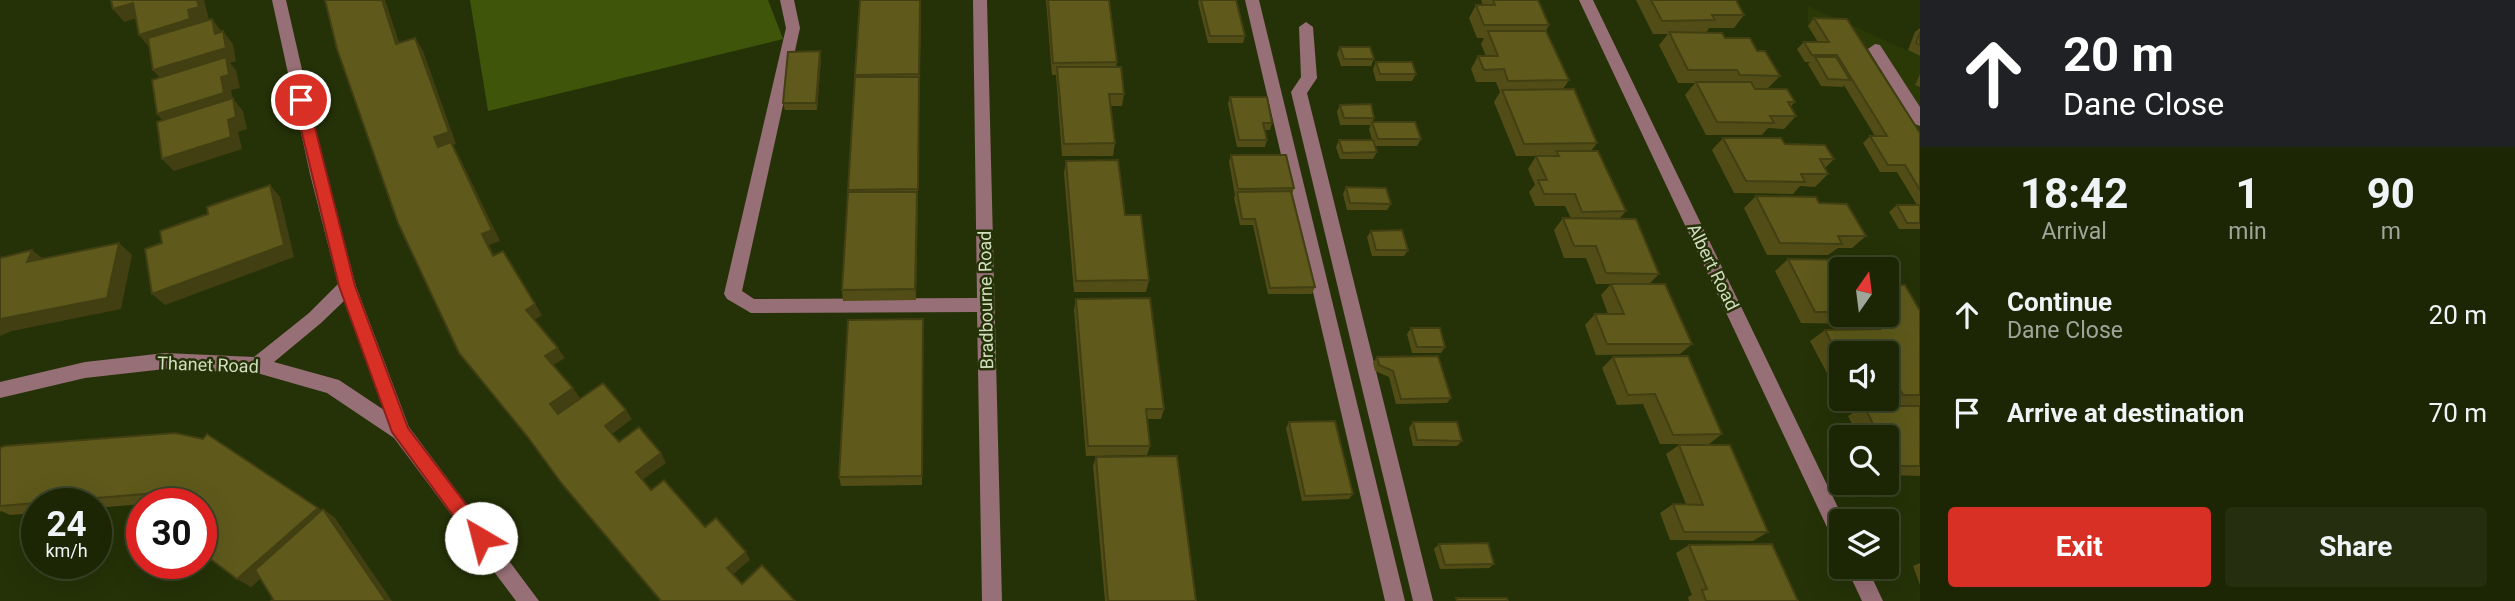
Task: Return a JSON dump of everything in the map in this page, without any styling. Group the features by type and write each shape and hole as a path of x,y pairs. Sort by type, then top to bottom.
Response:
{"street":[{"path":"279,0 318,174 347,286 401,432"},
{"path":"787,0 793,27 733,294 751,306 986,305"},
{"name":"Bradbourne Road","path":"980,0 992,601"},
{"path":"1252,0 1395,601"},
{"name":"Albert Road","path":"1586,0 1829,510"},
{"path":"1306,27 1309,78 1299,92 1423,601"},
{"path":"1875,49 1920,120"},
{"path":"257,365 315,318 347,286"},
{"name":"Thanet Road","path":"0,390 85,370 165,361 257,365 332,386 401,432 529,601"},
{"path":"1862,579 1873,601"}],"shaded area":[{"path":"470,0 768,0 783,39 488,111"},
{"path":"1808,6 1920,56 1920,210 1808,26"}],"building":[{"path":"111,0 197,0 199,7 188,10 190,19 139,35 133,3 113,9"},
{"path":"325,0 382,0 396,44 415,38 449,132 434,137 438,147 451,142 492,230 482,234 493,256 503,251 535,304 526,310 558,348 545,356 573,388 550,404 558,414 603,383 626,410 605,426 619,442 639,427 661,453 636,472 651,490 664,480 705,527 716,518 746,552 727,568 742,584 762,565 795,601 661,601 562,484 527,436 459,353 398,223 337,49"},
{"path":"860,0 920,0 919,74 855,75"},
{"path":"1048,0 1109,0 1117,62 1053,63"},
{"path":"1201,0 1236,0 1245,36 1210,36"},
{"path":"1493,0 1538,0 1549,25 1484,25 1476,5 1495,5"},
{"path":"1651,0 1736,0 1744,15 1712,15 1715,20 1662,21"},
{"path":"1814,18 1847,19 1920,133 1920,190 1905,165 1888,165 1870,136 1887,136 1837,55 1812,55 1804,42 1829,42"},
{"path":"212,19 215,34 223,31 226,48 153,70 148,38"},
{"path":"1488,31 1546,31 1569,80 1508,81 1504,69 1484,70 1478,56 1498,56"},
{"path":"1669,32 1722,33 1725,38 1750,38 1757,51 1765,51 1780,76 1740,75 1737,70 1688,70"},
{"path":"1340,47 1370,47 1374,59 1344,59"},
{"path":"820,51 816,103 783,103 788,52"},
{"path":"226,57 229,75 221,77 224,93 157,114 152,80"},
{"path":"1815,57 1836,57 1850,80 1828,79"},
{"path":"1376,62 1412,62 1416,74 1380,74"},
{"path":"1057,67 1121,67 1124,94 1109,94 1115,143 1064,144"},
{"path":"855,77 919,77 918,189 848,190"},
{"path":"1696,82 1751,82 1755,89 1787,89 1795,102 1788,102 1796,116 1770,116 1774,123 1717,122"},
{"path":"1574,89 1597,143 1524,144 1502,90"},
{"path":"1230,97 1267,97 1272,123 1263,123 1267,140 1239,140"},
{"path":"233,98 236,117 228,120 231,137 162,159 157,122"},
{"path":"1371,104 1374,118 1344,118 1340,105"},
{"path":"1372,122 1415,122 1421,139 1378,139"},
{"path":"1723,138 1781,138 1785,144 1825,145 1834,159 1820,159 1828,174 1801,174 1805,182 1746,181"},
{"path":"1339,140 1373,140 1377,152 1343,153"},
{"path":"1556,151 1598,151 1626,211 1582,212 1575,194 1544,194 1538,180 1547,180 1536,156 1559,156"},
{"path":"1231,155 1286,155 1294,188 1238,189"},
{"path":"1118,160 1125,215 1141,215 1149,280 1076,281 1066,161"},
{"path":"270,185 284,245 152,294 145,249 162,243 160,231 208,214 207,207"},
{"path":"1346,187 1386,188 1391,204 1350,203"},
{"path":"1291,191 1315,287 1270,288 1255,219 1242,219 1237,192"},
{"path":"848,192 917,192 915,289 842,290"},
{"path":"1756,196 1816,197 1819,203 1847,204 1866,236 1838,236 1842,244 1780,243"},
{"path":"1897,205 1920,205 1920,223 1907,223"},
{"path":"1563,218 1636,219 1659,274 1606,273 1596,246 1574,246"},
{"path":"1402,230 1408,250 1376,250 1371,231"},
{"path":"119,243 107,298 0,319 0,258 32,250 27,262"},
{"path":"1788,259 1829,260 1829,312 1815,312"},
{"path":"1611,284 1665,284 1692,344 1607,344 1595,314 1624,314"},
{"path":"1899,285 1905,285 1920,311 1920,395 1903,395 1899,388 1899,341 1831,341 1825,330 1880,329 1879,327 1899,327"},
{"path":"1150,298 1164,409 1146,409 1150,446 1088,446 1076,299"},
{"path":"923,319 922,476 839,477 848,320"},
{"path":"1411,328 1440,328 1445,347 1417,347"},
{"path":"1438,356 1451,398 1401,399 1393,371 1379,365 1377,357"},
{"path":"1688,356 1722,434 1673,435 1655,394 1628,395 1613,357"},
{"path":"1899,406 1920,406 1920,466 1899,466 1899,425 1874,425 1866,411 1899,411"},
{"path":"1335,421 1353,494 1305,496 1289,422"},
{"path":"1413,422 1457,422 1462,441 1417,440"},
{"path":"175,433 203,439 207,434 318,508 237,579 217,564 217,488 126,488 126,496 112,497 112,488 21,488 21,504 0,506 0,448"},
{"path":"1679,445 1730,445 1768,532 1684,532 1673,504 1703,505"},
{"path":"1177,456 1196,601 1108,601 1096,457"},
{"path":"323,509 386,601 271,601 273,599 255,570"},
{"path":"1488,543 1494,564 1445,565 1439,544"},
{"path":"1772,544 1798,601 1706,601 1702,590 1707,589 1689,545"},
{"path":"1456,598 1507,598 1508,601 1457,601"}],"route":[{"path":"301,100 347,286 401,432 481,538"}]}
